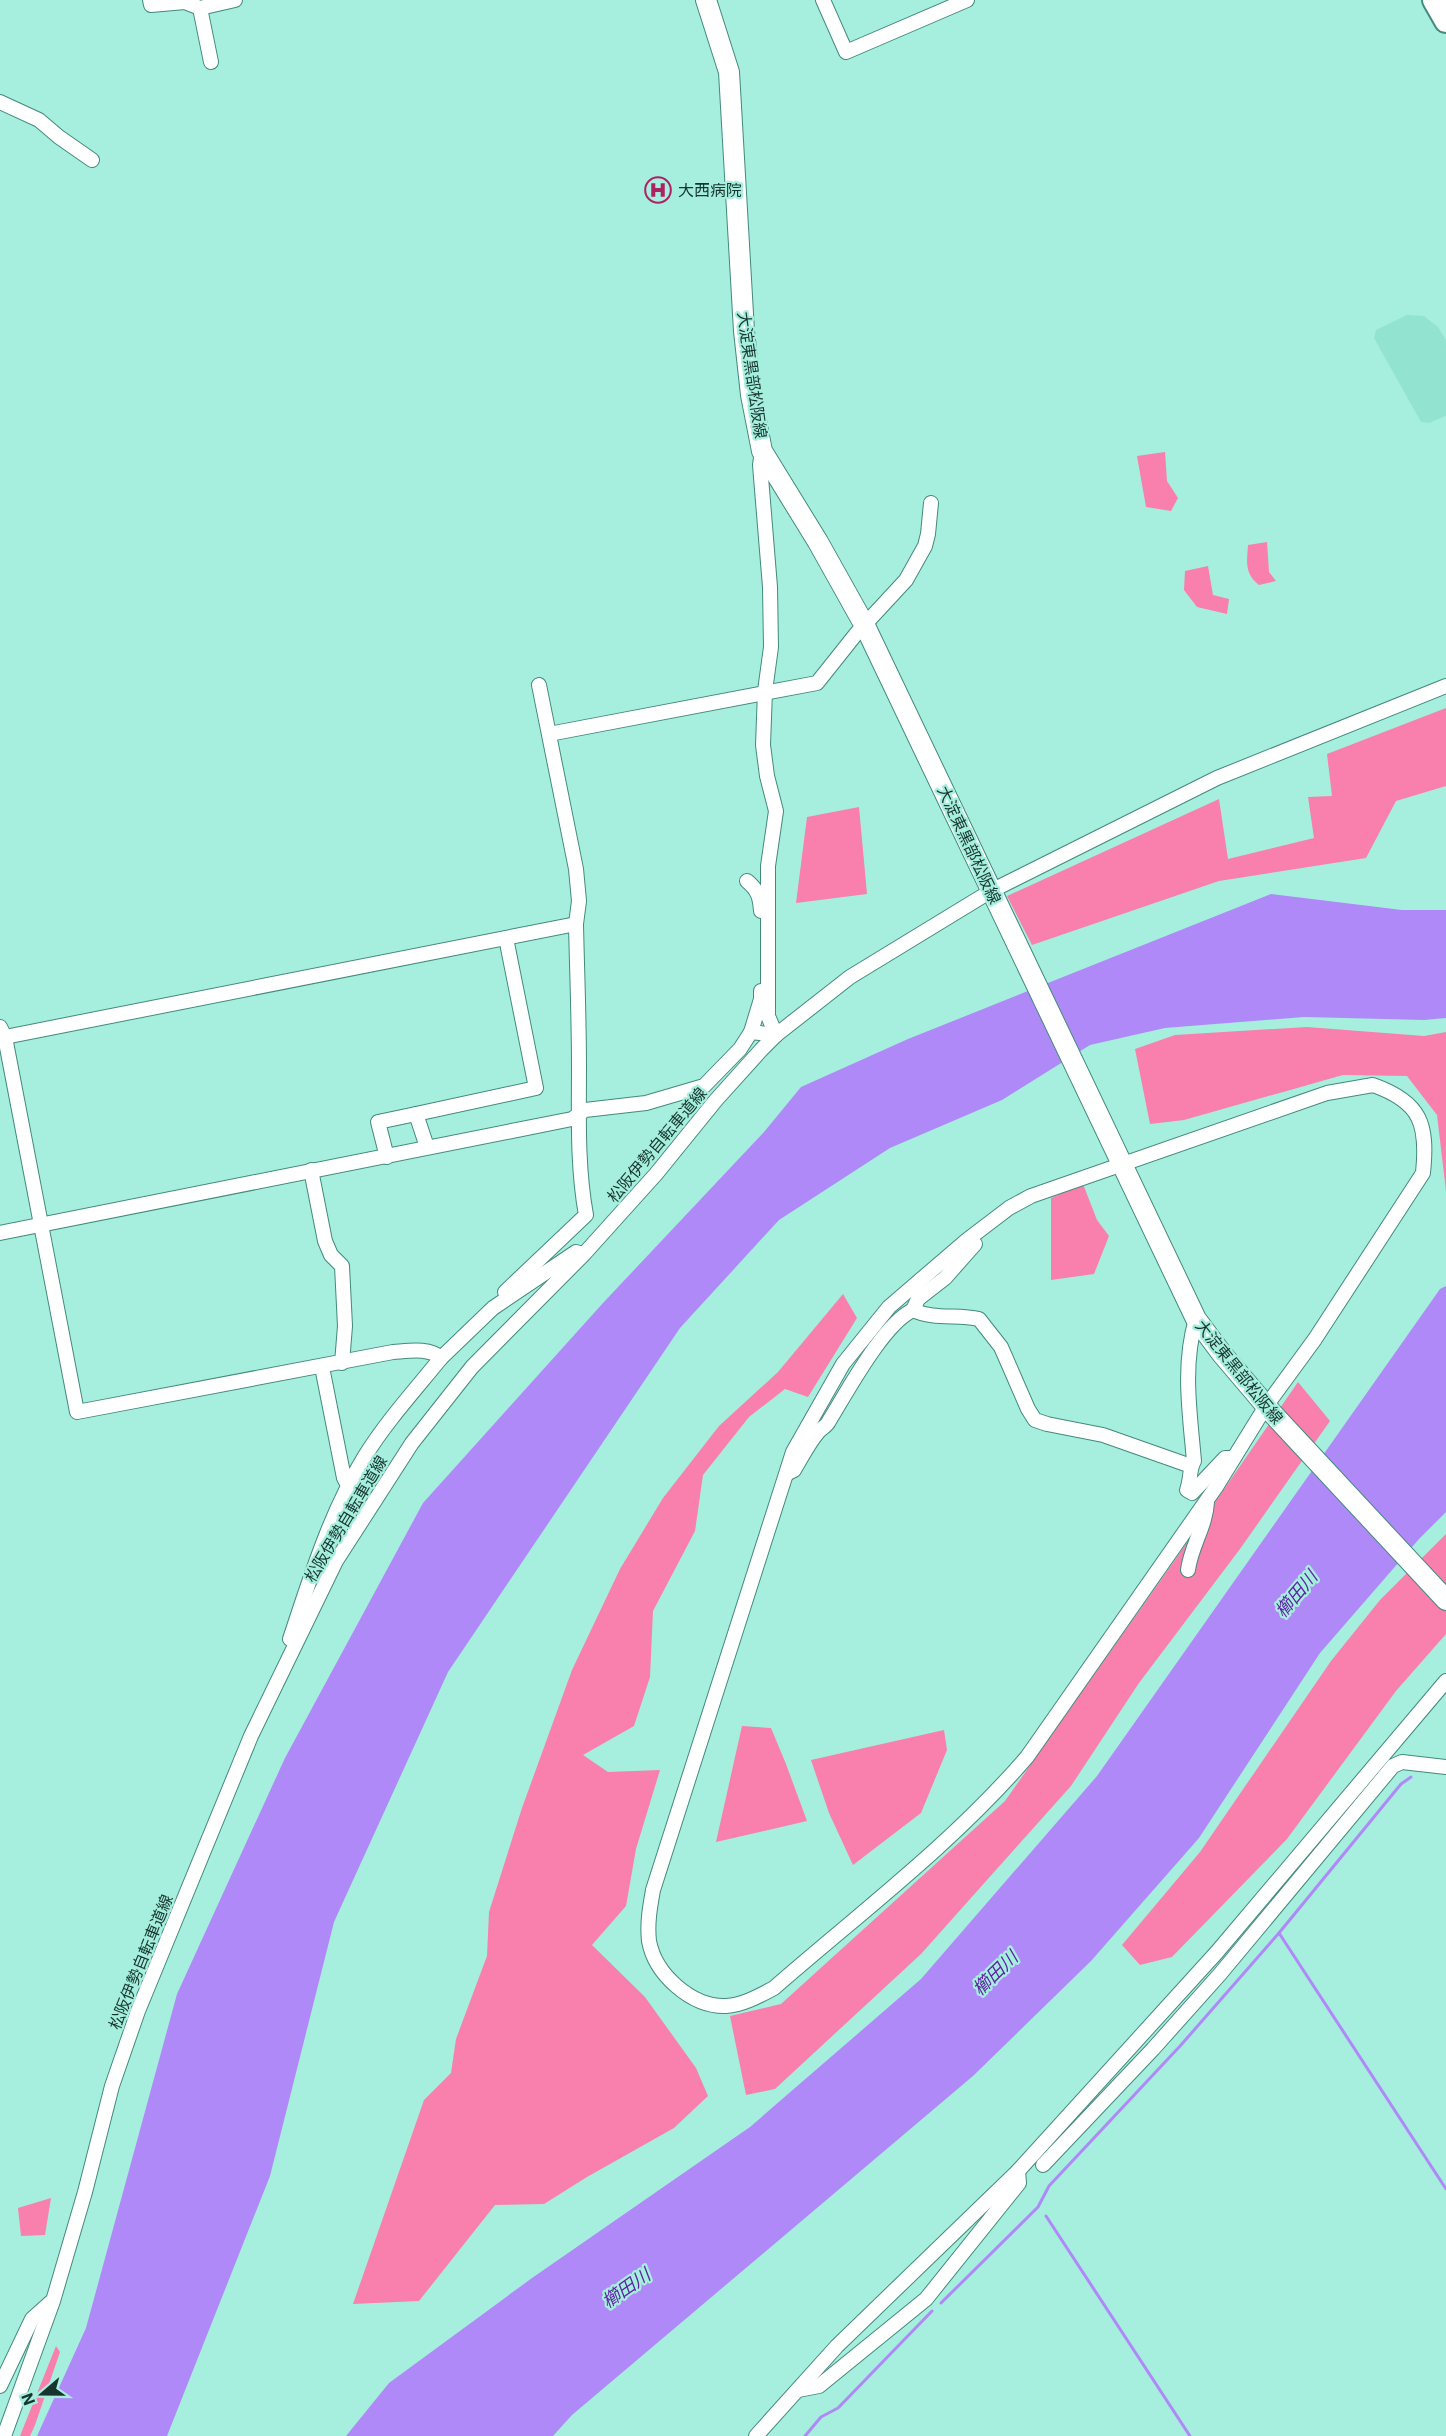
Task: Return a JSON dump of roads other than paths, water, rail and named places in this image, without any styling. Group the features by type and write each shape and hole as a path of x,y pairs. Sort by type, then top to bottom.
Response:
{"highway":[{"path":"1434,0 1446,21"}],"main road":[{"name":"大淀東黒部松阪線","path":"706,0 729,72 744,331 762,451 818,542 865,626 1196,1319 1221,1354 1270,1410 1446,1599"}],"street":[{"path":"150,0 151,5 185,2 200,8 235,0"},
{"path":"823,0 846,52 967,0"},
{"path":"200,8 211,62"},
{"path":"0,102 39,120 92,160"},
{"path":"751,1032 776,1035 768,1016 768,866 776,812 767,776 764,745 765,691 771,647 770,599 761,477 762,451"},
{"path":"549,734 765,691 817,683 906,580 925,546 931,503"},
{"path":"493,1308 496,1300 586,1215 577,1115 579,1068 576,924 579,901 576,869 539,685"},
{"name":"松阪伊勢自転車道線","path":"4,2436 53,2301 85,2192 112,2086 138,2011 251,1736 336,1561 412,1443 492,1346 584,1254 656,1174 716,1100 776,1035 849,977 992,895 1236,769 1446,686"},
{"path":"747,881 756,888 761,916 767,924"},
{"path":"441,1358 436,1353 415,1350 77,1413 2,1032 576,924"},
{"path":"0,1233 572,1119 585,1110 646,1102 704,1086 740,1049 751,1032 761,999 761,927 767,924"},
{"path":"387,1157 378,1122 537,1088 506,938"},
{"path":"1373,1085 1388,1090 1407,1101 1420,1119 1426,1143 1424,1173 1270,1410 1233,1458 1207,1500 1040,1739 998,1791 934,1852 774,1988 755,1999 725,2006 696,1999 674,1984 653,1955 649,1940 648,1917 653,1890 793,1452 843,1364 889,1307 966,1240 1031,1196 1119,1161 1327,1093 1373,1085"},
{"path":"416,1114 427,1147"},
{"path":"311,1170 325,1240 331,1255 342,1266 345,1326 342,1363"},
{"path":"785,1474 794,1470 820,1430 828,1424 844,1392 903,1315 913,1310 918,1299 945,1278 963,1256 987,1233 998,1217"},
{"path":"291,1654 289,1641 333,1515 366,1454 441,1358 493,1308 576,1252 584,1254"},
{"path":"913,1310 923,1315 979,1319 1001,1347 1035,1420 1103,1436 1191,1466"},
{"path":"1196,1319 1191,1335 1187,1384 1194,1461 1186,1490 1192,1493 1225,1458 1233,1458"},
{"path":"322,1367 344,1478 348,1485"},
{"path":"1188,1570 1190,1557 1206,1515 1207,1500"},
{"path":"756,2436 837,2346 1018,2171 1217,1952 1446,1681"},
{"path":"1043,2165 1153,2049 1220,1974 1394,1766 1402,1762 1446,1767"},
{"path":"798,2390 819,2386 926,2299 1019,2183 1018,2171"},
{"path":"0,2386 32,2319 53,2301"}],"water":[{"path":"1271,894 1402,910 1446,910 1446,1018 1424,1020 1304,1017 1165,1028 1090,1045 1002,1100 890,1148 779,1220 680,1328 448,1672 334,1922 270,2176 167,2436 37,2436 86,2328 177,1994 285,1758 423,1503 603,1303 764,1132 801,1087 908,1039"},
{"name":"櫛田川","path":"1446,1286 1446,1512 1419,1539 1320,1653 1199,1838 1091,1961 973,2076 572,2415 553,2436 346,2436 389,2383 532,2278 750,2127 921,1979 1097,1776 1440,1289"}],"waterway":[{"path":"941,2303 1038,2207 1049,2186 1181,2045 1279,1933 1401,1784 1411,1777"},
{"path":"1279,1933 1446,2189"},
{"path":"1046,2216 1190,2436"},
{"path":"805,2436 821,2417 838,2408 932,2311"}],"place":[{"name":"大西病院","path":"658,190"}]}
